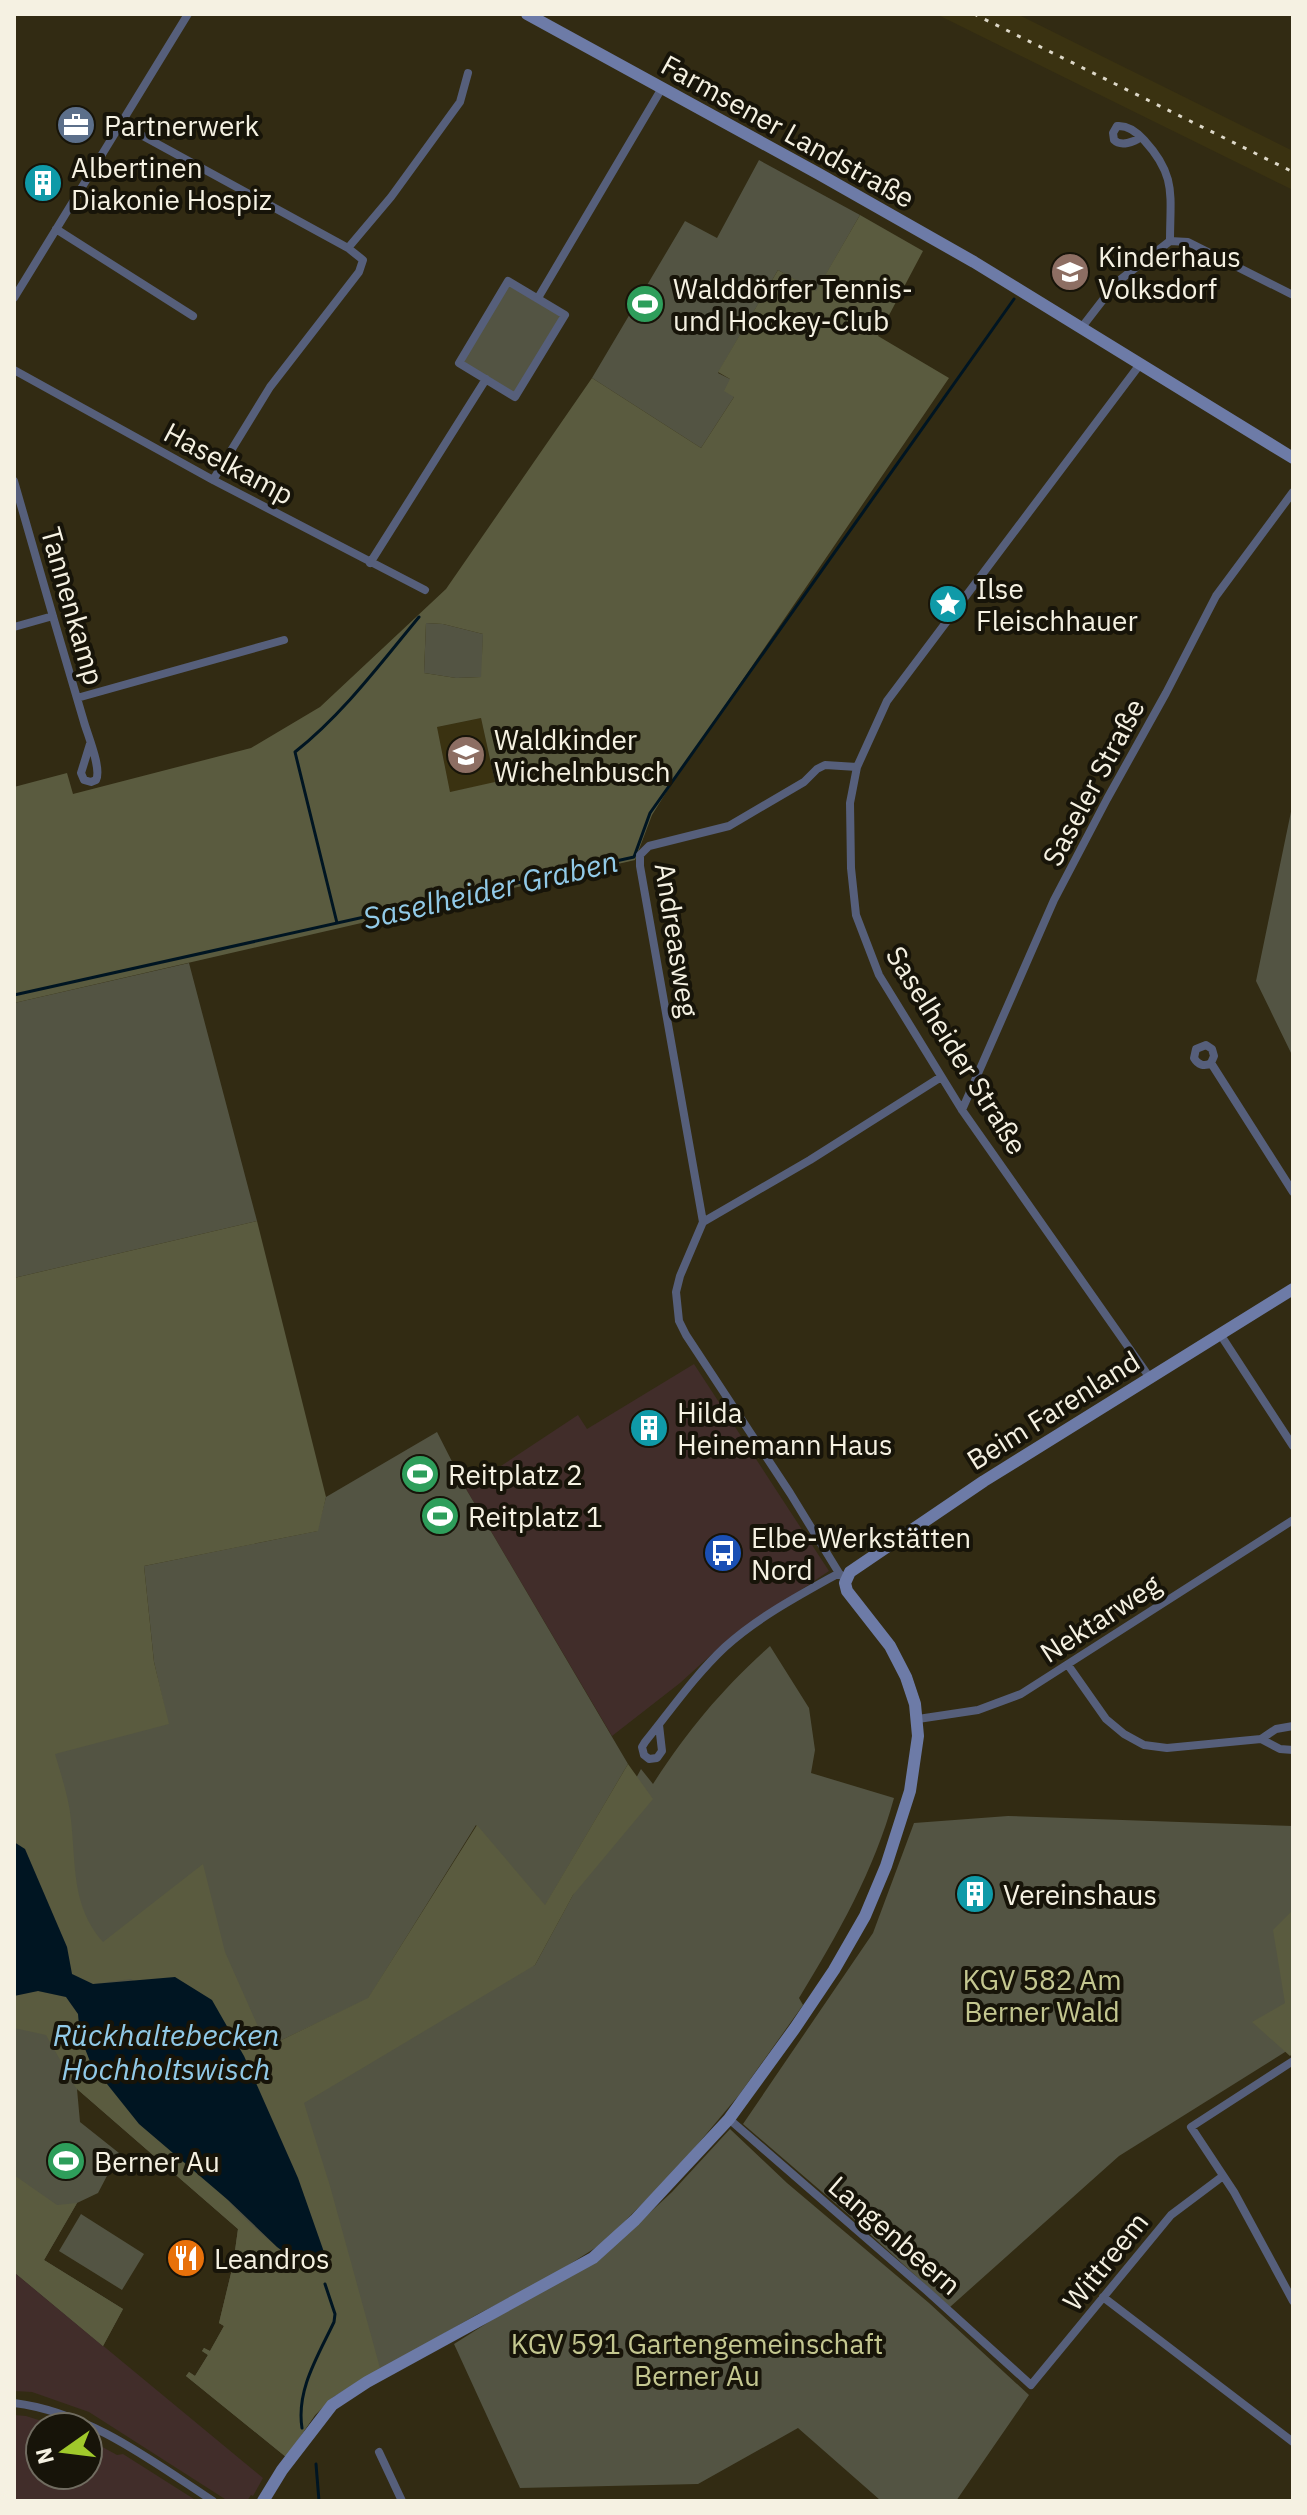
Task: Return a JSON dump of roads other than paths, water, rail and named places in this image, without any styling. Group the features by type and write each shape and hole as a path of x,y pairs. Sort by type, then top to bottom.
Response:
{"street":[{"path":"14,298 188,14"},
{"name":"Farmsener Landstraße","path":"527,14 858,196 1025,292 1293,458"},
{"path":"348,248 391,197 460,102 468,73"},
{"path":"538,298 662,88"},
{"path":"121,124 348,248 363,260 359,272 270,387 213,480"},
{"path":"1141,137 1160,157 1169,178 1170,241"},
{"path":"56,229 193,316"},
{"path":"1082,327 1116,283 1170,241 1188,242 1293,295"},
{"path":"508,281 538,298 565,315 515,397 459,363 508,281"},
{"name":"Saselheider Straße","path":"1141,363 887,701 857,767 850,803 851,868 856,915 879,975 962,1110 1150,1378"},
{"name":"Haselkamp","path":"14,370 213,480 425,590"},
{"path":"370,563 486,379"},
{"name":"Tannenkamp","path":"14,481 90,744"},
{"name":"Saseler Straße","path":"962,1110 1054,900 1107,799 1216,596 1293,492"},
{"path":"14,627 53,616"},
{"path":"77,698 284,640"},
{"name":"Andreasweg","path":"703,1222 640,855 649,846 729,826 804,782 825,765 857,767"},
{"path":"1211,1063 1293,1192"},
{"path":"263,2501 289,2460 332,2405 367,2382 593,2258 635,2220 729,2119 811,2005 865,1916 886,1866 910,1791 916,1761 918,1719 911,1690 902,1668 875,1625 850,1595 842,1576 686,1335 679,1321 676,1292 703,1222 810,1160 941,1077"},
{"name":"Beim Farenland","path":"842,1576 984,1481 1293,1289"},
{"path":"1220,1334 1293,1446"},
{"name":"Nektarweg","path":"918,1719 978,1710 1021,1694 1293,1520"},
{"path":"659,1725 708,1664 732,1641 792,1600 842,1576"},
{"path":"1068,1665 1106,1719 1144,1745 1167,1748 1261,1739 1276,1729 1293,1726"},
{"path":"1261,1739 1280,1749 1293,1750"},
{"path":"1293,2061 1191,2127 1268,2252 1293,2301"},
{"name":"Langenbeern","path":"729,2119 1031,2385"},
{"name":"Wittreem","path":"1031,2385 1171,2215 1223,2176"},
{"path":"1103,2297 1293,2442"},
{"path":"14,2403 54,2410 93,2428 213,2501"},
{"path":"379,2452 402,2501"}],"water":[{"name":"Rückhaltebecken Hochholtswisch","path":"14,1842 25,1849 67,1947 72,1974 93,1984 175,1977 212,2000 244,2056 298,2178 325,2255 322,2272 293,2259 277,2247 228,2200 139,2124 91,2064 80,2036 78,2014 66,1997 38,1991 14,1996"}],"waterway":[{"name":"Saselheider Graben","path":"14,995 634,857 650,813 1014,299"},
{"path":"337,923 295,752 345,705 419,617"},
{"name":"Berner Au","path":"302,2428 305,2387 334,2322 335,2314 325,2284"},
{"name":"Berner Au","path":"316,2464 319,2501"}],"railway":[{"path":"974,14 1293,172"}],"place":[{"name":"Partnerwerk","path":"76,125"},
{"name":"Albertinen Diakonie Hospiz","path":"43,183"},
{"name":"Kinderhaus Volksdorf","path":"1070,272"},
{"name":"Walddörfer Tennis- und Hockey-Club","path":"645,304"},
{"name":"Ilse Fleischhauer","path":"948,604"},
{"name":"Waldkinder Wichelnbusch","path":"466,755"},
{"name":"Hilda Heinemann Haus","path":"649,1428"},
{"name":"Reitplatz 2","path":"420,1474"},
{"name":"Reitplatz 1","path":"440,1516"},
{"name":"Elbe-Werkstätten Nord","path":"723,1553"},
{"name":"Vereinshaus","path":"975,1894"},
{"name":"Berner Au","path":"66,2161"},
{"name":"Leandros","path":"186,2258"}],"park label":[{"name":"KGV 582 Am Berner Wald","path":"1042,1995"},
{"name":"KGV 591 Gartengemeinschaft Berner Au","path":"697,2359"}]}
